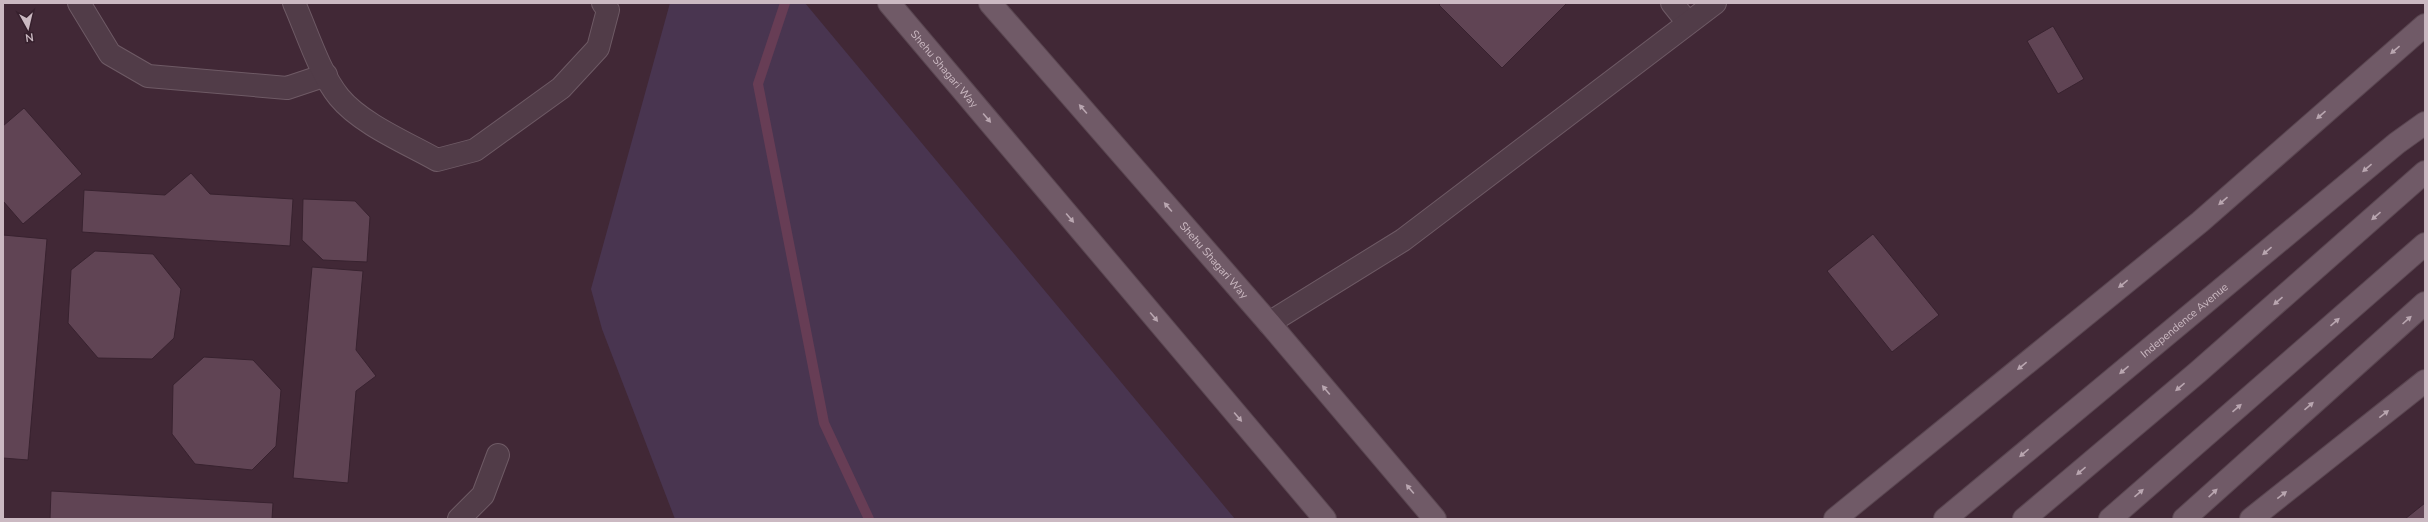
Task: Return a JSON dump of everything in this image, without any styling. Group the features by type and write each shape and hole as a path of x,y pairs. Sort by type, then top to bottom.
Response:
{"main road":[{"name":"Shehu Shagari Way","path":"889,3 1324,519"},
{"name":"Shehu Shagari Way","path":"990,3 1269,323 1435,519"},
{"path":"1835,519 2200,222 2350,89 2425,25"},
{"name":"Independence Avenue","path":"1945,519 2397,143 2425,123"},
{"path":"2024,519 2198,372 2420,177"},
{"path":"2110,519 2425,244"},
{"path":"2184,519 2425,303"},
{"path":"2251,519 2425,381"}],"lane":[{"path":"79,3 110,54 148,76 287,88 326,75"},
{"path":"294,3 326,75 339,97 360,116 437,160 475,150 561,88 598,48 608,10 602,3"},
{"path":"1672,3 1688,23"},
{"path":"1269,323 1402,240 1715,3"},
{"path":"459,519 483,495 498,455"}],"shaded area":[{"path":"670,3 805,3 1235,519 675,519 602,329 591,289"}],"building":[{"path":"1441,3 1567,3 1502,68 1439,5"},
{"path":"2053,26 2084,79 2058,94 2027,41"},
{"path":"24,108 82,174 23,224 3,201 3,126"},
{"path":"191,173 210,194 293,199 290,246 82,232 84,190 165,195"},
{"path":"303,199 355,201 370,217 367,262 323,260 302,240"},
{"path":"1873,234 1939,315 1892,352 1827,271"},
{"path":"3,235 47,239 28,460 3,458"},
{"path":"95,251 153,254 181,289 174,338 152,359 98,358 68,323 71,270"},
{"path":"312,267 363,271 356,350 376,376 356,391 348,483 293,478"},
{"path":"204,357 253,360 281,390 276,446 252,470 195,464 172,434 173,385"},
{"path":"51,491 273,503 272,519 50,519"},
{"path":"2425,503 2425,519 2405,519"}],"waterway":[{"path":"785,3 758,84 824,423 869,519"}]}
